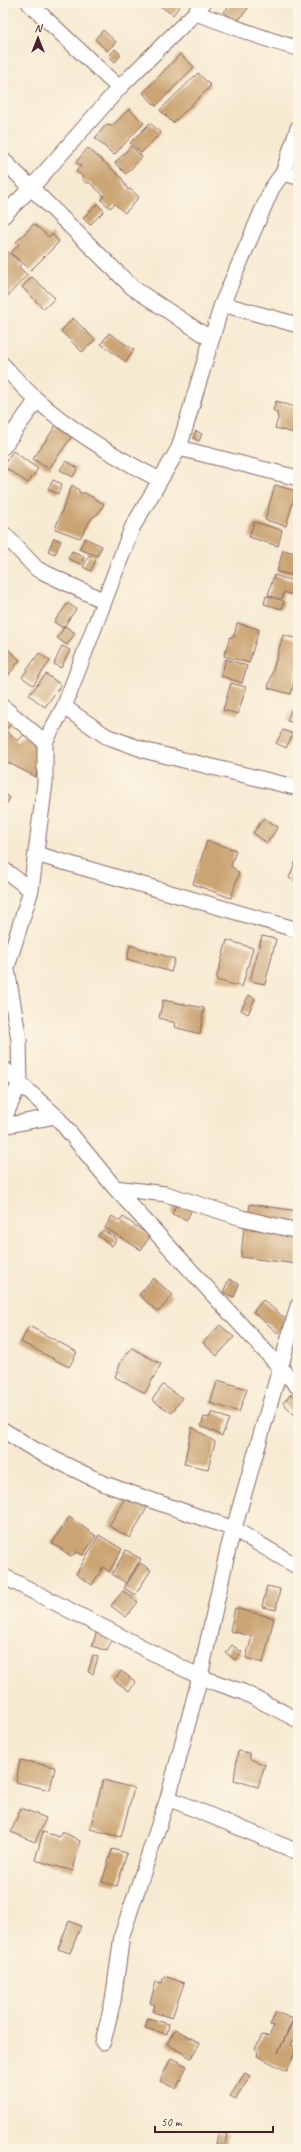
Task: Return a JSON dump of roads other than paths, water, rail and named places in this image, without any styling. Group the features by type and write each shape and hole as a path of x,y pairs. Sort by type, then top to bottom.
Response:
{"street":[{"path":"30,3 119,88"},
{"path":"3,216 32,187 119,88 199,8 230,24 265,39 298,48"},
{"path":"3,1121 20,1082 19,1040 5,974 31,890 45,783 45,742 64,707 132,528 179,448 222,304 272,188 283,173 298,128"},
{"path":"3,160 133,288 211,338"},
{"path":"283,173 298,177"},
{"path":"222,304 298,325"},
{"path":"3,365 37,400 116,457 160,480"},
{"path":"3,447 37,400"},
{"path":"179,448 298,478"},
{"path":"3,533 37,569 104,600"},
{"path":"3,707 45,742"},
{"path":"64,707 106,736 148,751 298,788"},
{"path":"36,854 298,930"},
{"path":"3,869 31,890"},
{"path":"3,1068 56,1116 114,1188 298,1387"},
{"path":"3,1126 56,1116"},
{"path":"114,1188 166,1194 242,1218 298,1231"},
{"path":"103,2042 113,2001 122,1935 168,1798 200,1677 234,1529 298,1306"},
{"path":"3,1430 35,1450 105,1484 234,1529 298,1567"},
{"path":"3,1576 200,1677 243,1692 298,1720"},
{"path":"168,1798 298,1852"}]}
